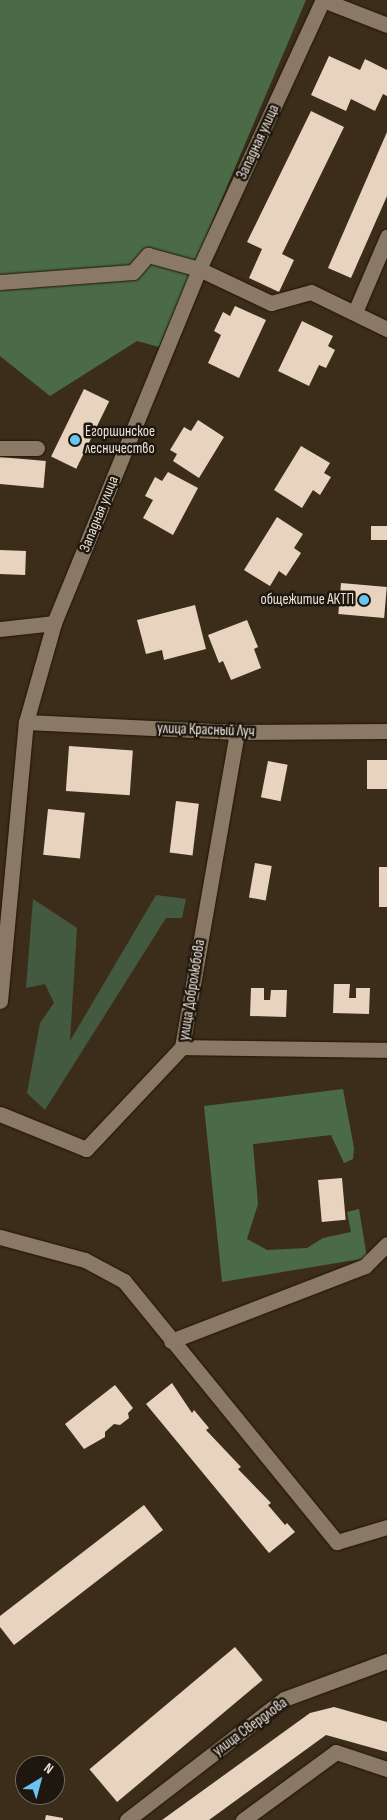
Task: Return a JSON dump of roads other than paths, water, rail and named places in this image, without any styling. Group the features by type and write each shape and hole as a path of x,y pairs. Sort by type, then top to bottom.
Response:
{"street":[{"path":"323,0 387,25"},
{"name":"Западная улица","path":"0,1001 26,722 54,624 199,269 323,0"},
{"path":"355,312 387,238"},
{"path":"0,282 133,272 148,255 199,269 271,303 311,292 355,312 387,330"},
{"path":"0,448 37,448"},
{"path":"0,629 54,624"},
{"name":"улица Красный Луч","path":"26,722 237,732 387,731"},
{"name":"улица Добролюбова","path":"237,732 182,1047 387,1050"},
{"path":"0,1114 86,1149 182,1047"},
{"path":"0,1237 85,1260 124,1281 170,1341 337,1542 387,1527"},
{"path":"170,1341 365,1266 387,1244"},
{"name":"улица Свердлова","path":"127,1820 284,1699 387,1661"},
{"path":"243,1820 336,1752 387,1769"}],"place":[{"name":"Егоршинское лесничество","path":"75,440"},
{"name":"общежитие АКТП","path":"364,600"}]}
